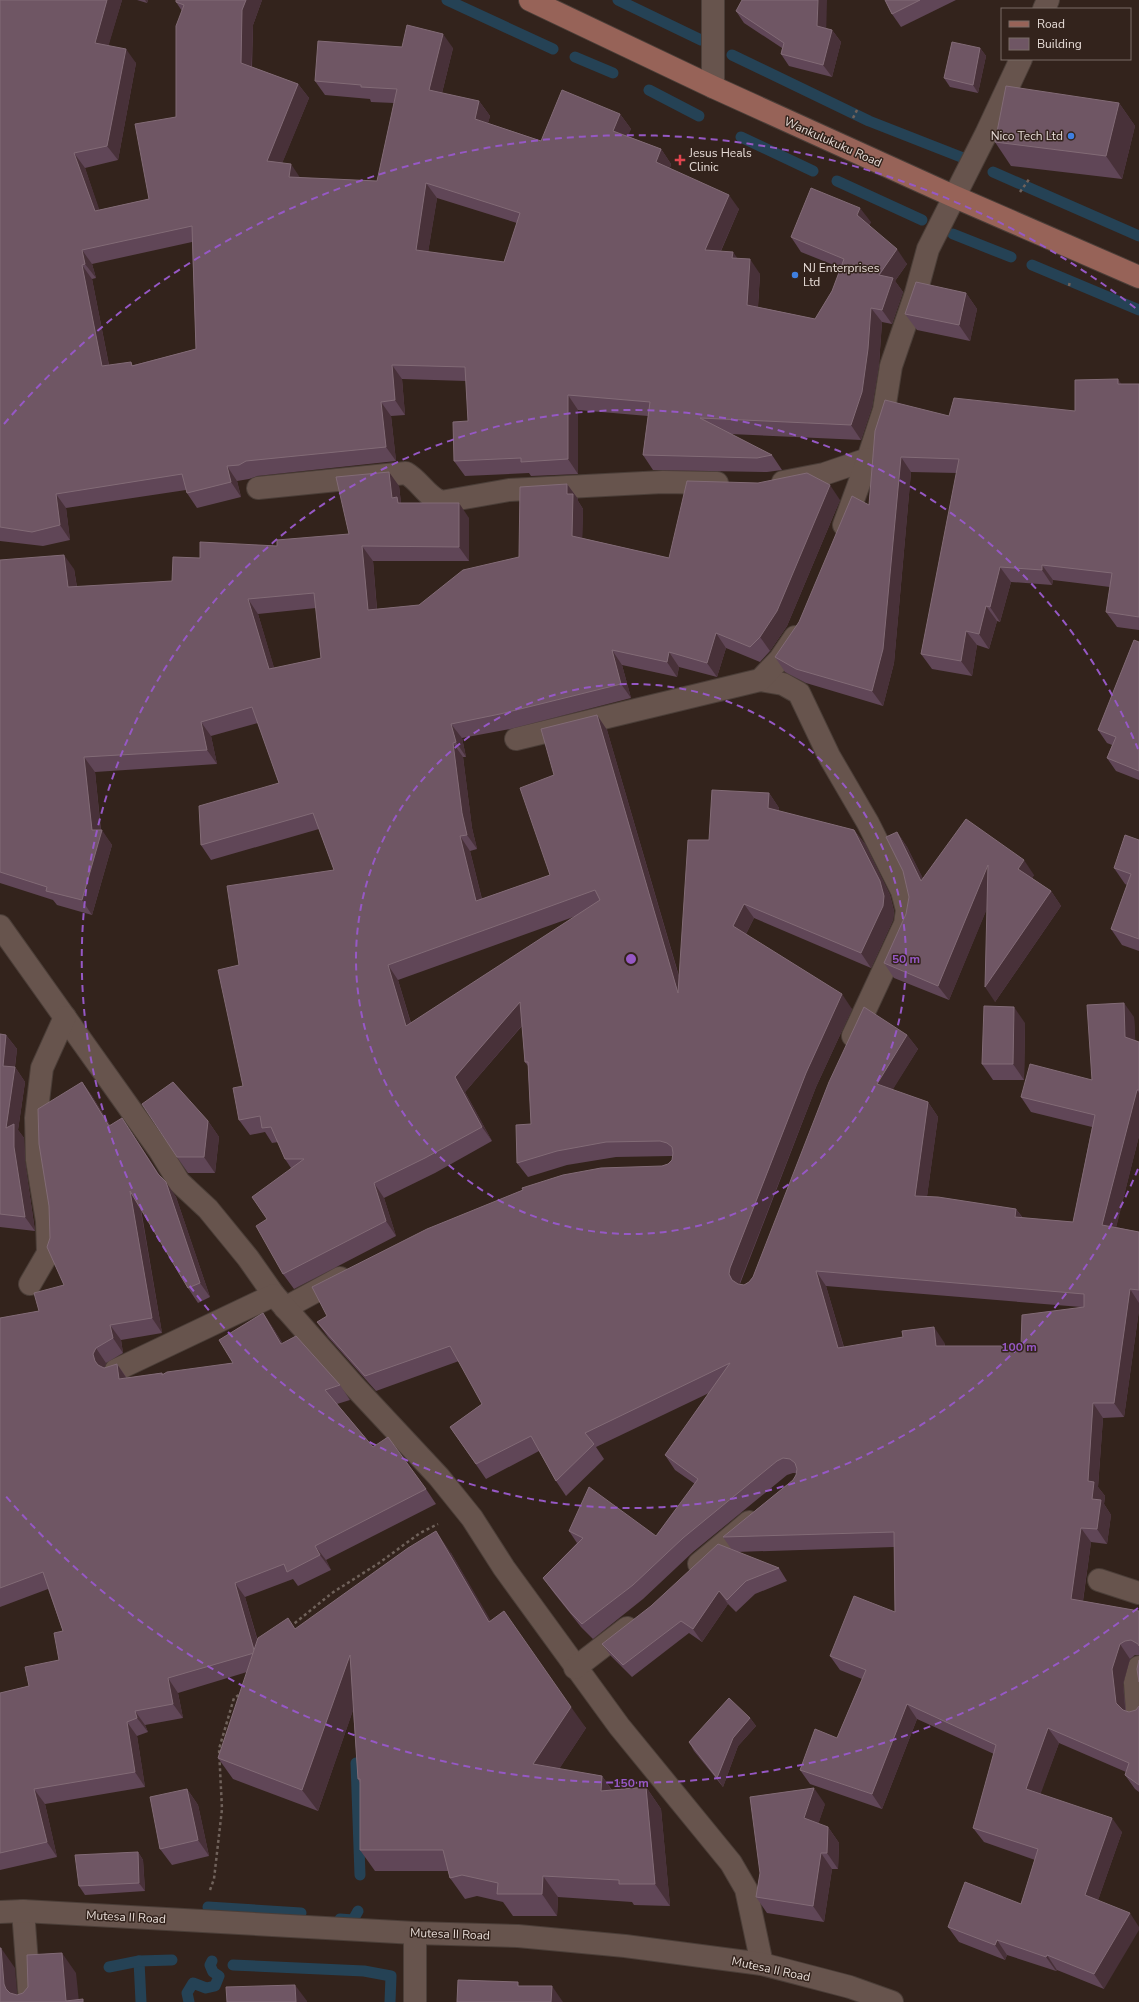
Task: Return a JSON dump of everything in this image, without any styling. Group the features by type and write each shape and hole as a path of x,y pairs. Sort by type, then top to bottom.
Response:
{"main road":[{"name":"Wankulukuku Road","path":"530,0 713,87 953,196 1139,277"}],"street":[{"path":"713,0 713,87"},
{"path":"835,546 844,526 884,410 891,366 916,293 928,249 953,196 986,134 1021,60"},
{"path":"760,485 824,474 868,459"},
{"path":"258,488 406,473 415,478 431,498 441,502 510,490 663,482 738,484"},
{"path":"760,680 780,659 798,632 804,618"},
{"path":"516,739 760,680 783,684 799,693 829,756 868,823 902,891 907,910 905,924 844,1056"},
{"path":"0,926 160,1151 180,1182 208,1209 248,1258 279,1302 355,1387 439,1477 466,1511 504,1568 619,1726 730,1863 746,1889 762,1964"},
{"path":"30,1284 48,1253 47,1221 37,1160 36,1118 42,1068 65,1017"},
{"path":"116,1370 354,1270"},
{"path":"684,1578 765,1509"},
{"path":"1099,1580 1139,1593"},
{"path":"576,1668 645,1614"},
{"path":"1139,1667 1135,1683 1137,1711 1139,1714"},
{"name":"Mutesa II Road","path":"0,1912 199,1920 415,1933 518,1936 625,1946 762,1964 850,1987 892,2002"},
{"path":"23,1912 30,2002"},
{"path":"415,1933 415,2002"}],"path":[{"path":"852,120 858,108"},
{"path":"1019,194 1030,178"},
{"path":"288,1629 332,1593 379,1563 420,1533 466,1511"},
{"path":"199,1920 214,1879 222,1809 219,1749 234,1698 245,1692"}],"building":[{"path":"0,0 107,0 95,43 126,49 107,146 74,153 95,211 149,199 135,124 176,117 176,26 184,5 176,2 176,0 246,0 242,10 241,63 298,84 267,161 291,164 289,177 377,181 397,89 361,87 361,85 315,81 318,41 402,47 407,25 443,34 429,90 479,101 475,119 541,141 562,90 620,114 613,131 661,149 656,162 729,195 705,250 733,252 732,258 750,259 747,305 815,319 832,291 844,259 791,237 811,188 860,208 857,215 897,249 879,275 893,278 882,310 871,308 868,349 862,392 851,425 700,418 772,455 757,458 643,455 650,402 568,395 568,459 521,462 521,458 454,461 453,422 468,421 465,367 392,365 395,400 381,402 386,447 246,461 239,465 227,466 231,482 187,493 182,474 56,494 60,525 32,532 0,527","holes":["426,183 520,213 504,262 416,250","192,226 196,349 132,366 131,362 102,366 82,265 85,264 82,250"]},
{"path":"742,0 818,0 817,26 832,30 823,65 781,54 784,43 736,11"},
{"path":"885,0 920,0 892,14"},
{"path":"952,42 980,48 973,85 944,78"},
{"path":"1006,86 1119,103 1106,156 995,142"},
{"path":"916,282 966,293 959,325 905,314"},
{"path":"1118,379 1118,384 1139,384 1139,617 1106,612 1112,573 1042,565 1042,570 1000,567 990,607 986,606 979,634 966,631 961,661 921,654 959,459 901,457 883,649 872,691 796,669 775,657 799,622 852,496 869,505 875,431 885,400 949,416 954,398 1075,411 1075,380"},
{"path":"389,472 392,498 397,497 398,503 459,503 459,547 362,546 368,610 419,605 463,570 519,557 520,487 567,484 567,494 573,494 572,536 669,558 687,481 758,483 807,473 830,485 777,611 760,637 750,647 716,633 707,663 669,652 667,662 612,650 621,684 500,714 451,724 456,742 453,743 462,813 467,835 460,836 476,901 550,875 520,788 554,775 541,729 597,715 678,993 688,840 709,840 712,790 769,793 768,808 854,830 880,881 884,896 883,906 861,953 744,904 733,926 842,994 806,1073 730,1268 729,1274 732,1280 738,1284 744,1285 753,1277 829,1082 864,1007 907,1035 877,1084 928,1102 915,1196 938,1197 1016,1209 1015,1217 1073,1222 1095,1115 1021,1097 1030,1064 1092,1080 1087,1005 1124,1003 1125,1037 1139,1042 1139,1090 1137,1090 1102,1225 1139,1232 1139,1290 1130,1289 1114,1403 1093,1403 1088,1481 1094,1482 1092,1499 1101,1500 1097,1529 1081,1528 1071,1599 1139,1611 1139,1646 1131,1640 1120,1644 1112,1669 1116,1703 1123,1710 1129,1712 1136,1710 1139,1706 1139,1785 1125,1775 1129,1763 1048,1728 1026,1789 1112,1818 1085,1895 1130,1913 1094,1974 1047,1955 1046,1957 997,1940 995,1945 948,1927 965,1882 1021,1904 1038,1849 973,1828 996,1745 907,1704 872,1794 800,1770 815,1729 837,1738 866,1670 830,1656 854,1596 895,1612 894,1532 723,1537 793,1480 797,1469 795,1463 790,1459 783,1458 777,1461 683,1538 633,1585 582,1624 571,1613 543,1578 583,1538 569,1531 589,1487 656,1536 698,1479 665,1455 730,1363 585,1433 594,1444 556,1481 531,1436 476,1464 450,1427 482,1404 450,1346 365,1376 317,1322 327,1316 312,1287 427,1229 523,1190 522,1188 563,1175 601,1168 662,1166 668,1164 672,1160 672,1147 667,1143 660,1141 606,1142 557,1151 517,1163 516,1125 531,1124 528,1062 525,1062 520,1002 455,1077 482,1127 425,1158 374,1183 386,1221 283,1274 256,1226 267,1219 252,1197 304,1159 285,1159 271,1127 262,1128 260,1116 239,1120 233,1088 243,1086 218,970 239,965 227,886 334,870 313,813 201,845 199,806 279,783 252,707 201,722 207,750 84,757 92,830 102,830 82,900 46,891 47,887 0,872 0,560 64,555 68,587 172,581 173,557 200,558 200,542 277,546 277,540 349,534 336,477","holes":["314,593 321,658 269,669 248,599","595,890 600,900 406,1026 388,965","816,1271 1084,1294 1084,1307 1022,1315 1021,1346 936,1346 934,1327 902,1331 903,1337 838,1348"]},
{"path":"1134,640 1139,642 1139,771 1107,758 1116,737 1098,730"},
{"path":"966,819 1024,860 1018,869 1051,891 985,987 988,865 938,986 884,963 906,914 909,897 903,871 886,837 897,832 921,881"},
{"path":"1125,835 1139,840 1139,939 1111,929 1131,874 1114,868"},
{"path":"984,1006 1014,1007 1013,1064 982,1064"},
{"path":"0,1034 6,1035 3,1066 15,1067 6,1128 14,1124 14,1147 25,1217 0,1214"},
{"path":"82,1082 109,1126 122,1118 158,1174 166,1182 200,1283 188,1288 130,1191 152,1318 110,1325 113,1338 96,1348 93,1354 98,1365 104,1368 117,1364 119,1379 162,1373 162,1375 167,1372 233,1363 219,1340 263,1313 281,1344 296,1336 340,1385 325,1390 373,1447 388,1437 426,1489 315,1546 320,1555 287,1572 284,1564 235,1583 254,1653 168,1678 173,1704 135,1711 137,1718 127,1722 135,1772 34,1789 47,1842 0,1853 0,1693 29,1686 25,1667 59,1660 54,1633 63,1631 43,1572 0,1588 0,1318 39,1311 34,1293 64,1285 47,1247 50,1238 49,1206 39,1144 38,1109"},
{"path":"173,1082 208,1121 204,1157 177,1157 142,1104"},
{"path":"436,1531 489,1622 504,1611 571,1707 533,1764 602,1776 601,1791 646,1787 655,1884 619,1884 619,1880 543,1876 542,1894 497,1894 498,1883 462,1875 450,1878 443,1850 360,1850 360,1779 358,1779 350,1655 302,1790 218,1758 258,1638 288,1618 295,1629 408,1548"},
{"path":"718,1544 779,1568 746,1581 727,1600 719,1591 693,1629 681,1621 623,1665 602,1644 651,1606"},
{"path":"1139,1660 1139,1682 1137,1669"},
{"path":"729,1698 750,1718 733,1738 717,1778 689,1742"},
{"path":"814,1788 804,1818 828,1827 827,1853 821,1853 813,1906 756,1897 760,1873 750,1797"},
{"path":"187,1789 198,1840 160,1849 150,1797"},
{"path":"138,1852 139,1883 79,1886 75,1855"},
{"path":"0,1948 4,1984 10,1993 17,1995 23,1993 28,1987 27,1955 62,1953 66,2001 83,1999 83,2002 0,2002"},
{"path":"458,1980 518,1982 518,1986 552,1986 551,2002 457,2002"},
{"path":"295,1985 296,2002 227,2002 226,1987"}],"waterway":[{"path":"447,0 553,49"},
{"path":"618,0 701,40"},
{"path":"732,55 869,121 966,159"},
{"path":"575,57 613,73"},
{"path":"649,90 699,116"},
{"path":"741,137 813,171"},
{"path":"993,172 1139,236"},
{"path":"837,181 922,220"},
{"path":"953,234 1011,257"},
{"path":"1032,265 1139,310"},
{"path":"356,1763 360,1875"},
{"path":"208,1907 301,1913"},
{"path":"340,1919 353,1920 358,1911"},
{"path":"109,1967 139,1961 172,1960"},
{"path":"139,1961 141,2002"},
{"path":"189,2002 187,1993 193,1983 206,1988 215,1986 219,1976 213,1972 210,1965 212,1961"},
{"path":"233,1965 364,1971 391,1976 390,2002"}],"place":[{"name":"Nico Tech Ltd","path":"1071,136"},
{"name":"Jesus Heals Clinic","path":"680,160"},
{"name":"NJ Enterprises Ltd","path":"795,275"}]}
